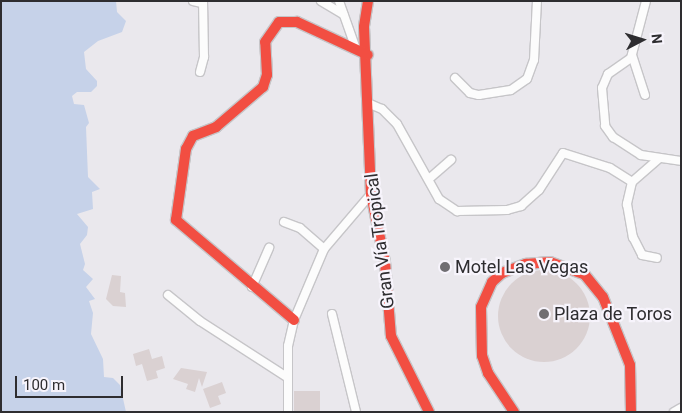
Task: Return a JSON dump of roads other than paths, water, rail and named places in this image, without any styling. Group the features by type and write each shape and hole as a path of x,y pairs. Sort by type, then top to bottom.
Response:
{"street":[{"path":"193,1 203,2 204,58 200,72"},
{"path":"321,1 343,14"},
{"path":"339,1 356,48"},
{"name":"Gran Vía Tropical","path":"368,1 364,27 368,55 371,194 385,262 391,336 429,412"},
{"path":"455,78 470,93 479,95 511,90 527,79 534,60 537,1"},
{"path":"646,1 632,55 625,65 608,74 602,88 606,126 618,141 641,155 681,161"},
{"path":"294,320 252,287 176,220 175,209 183,188 189,142 216,127 263,87 267,75 265,42 279,22 297,22 368,55"},
{"path":"632,55 645,95"},
{"path":"370,104 382,109 397,124 444,205 473,212 507,210 533,198 557,158 566,152 610,168 632,182"},
{"path":"657,258 642,255 633,237 627,204 632,182 658,159"},
{"path":"430,178 451,160"},
{"path":"288,412 288,377 294,320 324,249 371,194"},
{"path":"284,222 300,228 324,249"},
{"path":"252,287 269,248"},
{"path":"514,412 488,373 482,356 481,307 492,282 502,273 526,264 550,262 585,275 603,297 630,365 633,388 631,412"},
{"path":"168,295 200,321 288,377"},
{"path":"332,314 356,412"},
{"path":"674,412 681,408"}],"water":[{"path":"1,1 116,1 117,12 126,21 122,32 98,41 84,52 86,69 97,81 97,86 91,92 77,92 72,96 74,104 84,105 89,123 86,127 88,177 100,189 92,192 93,209 77,214 88,227 87,235 80,244 85,264 83,270 93,279 86,287 95,299 89,301 93,313 91,334 103,359 104,377 113,378 120,385 126,412 1,412"}],"place":[{"name":"Motel Las Vegas","path":"445,267"},
{"name":"Plaza de Toros","path":"544,314"}]}
